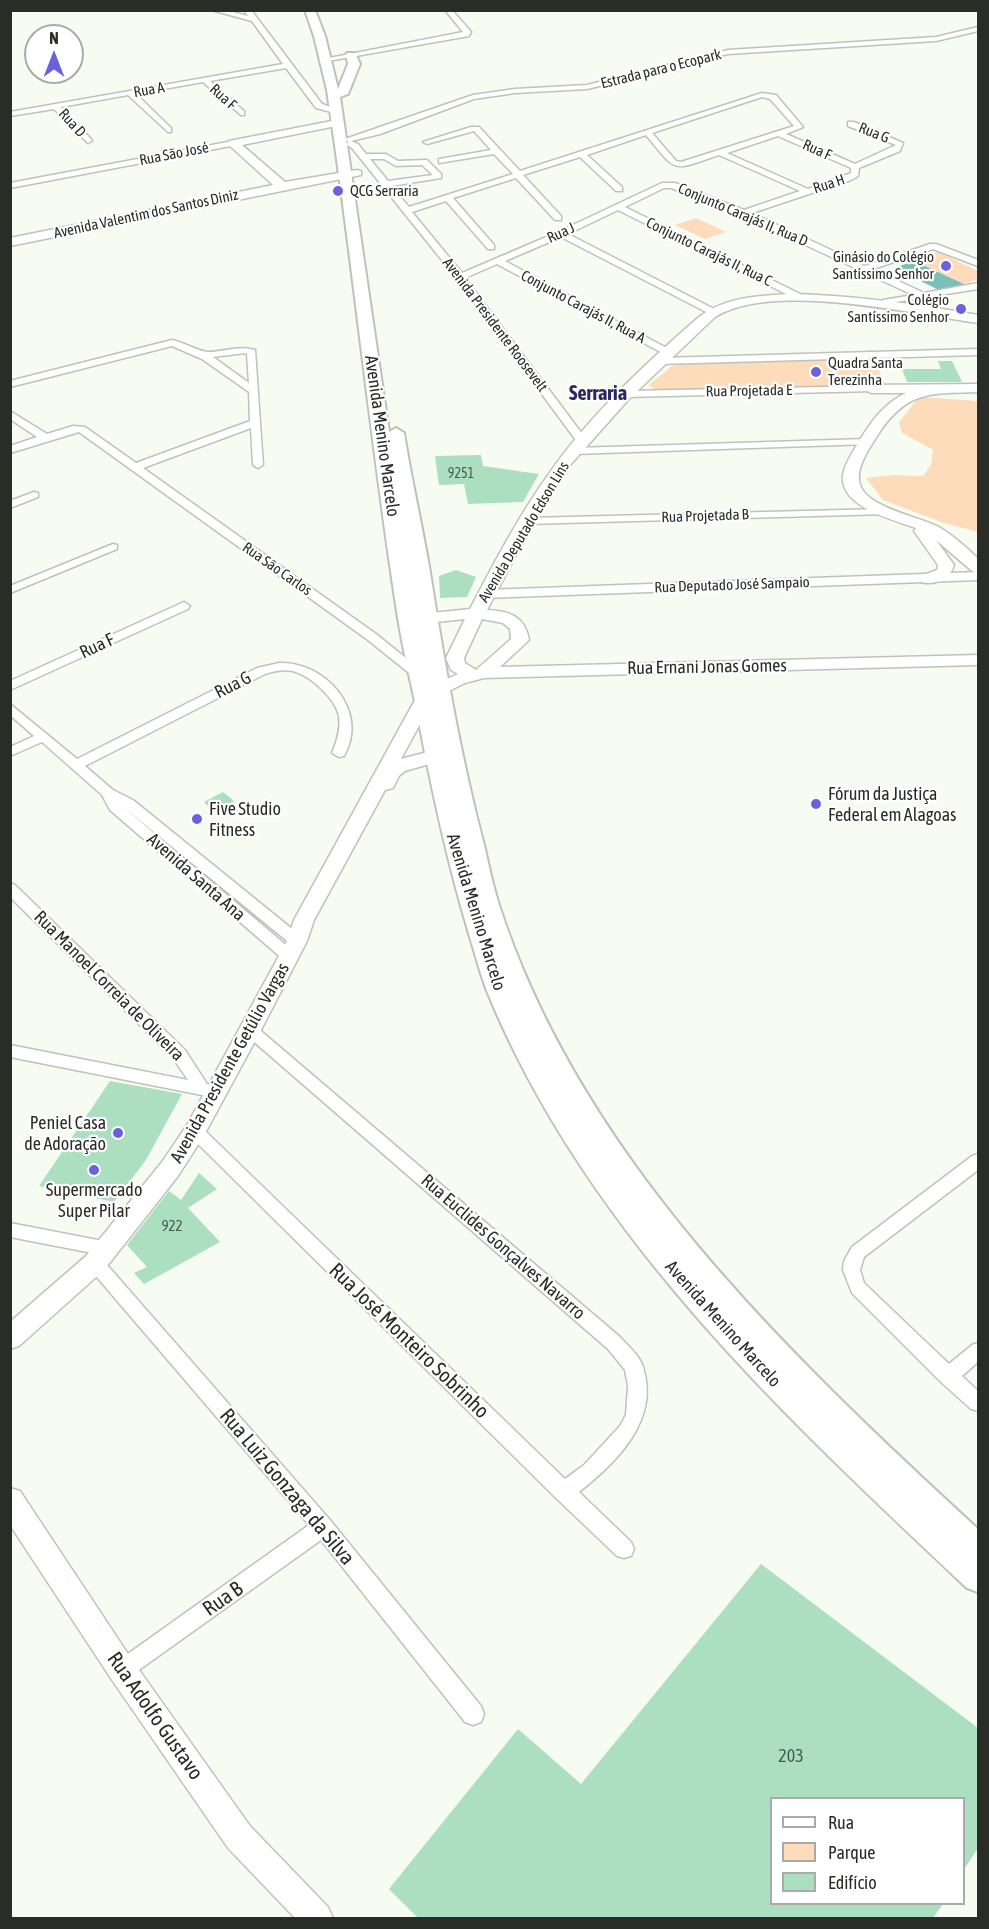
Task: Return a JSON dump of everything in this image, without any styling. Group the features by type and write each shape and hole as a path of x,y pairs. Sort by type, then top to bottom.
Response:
{"main road":[{"name":"Avenida Menino Marcelo","path":"310,10 338,57 337,118 350,174 427,619 432,694 462,878 500,993 535,1068 571,1130 640,1229 720,1326 840,1451 978,1578"},
{"name":"Avenida Menino Marcelo","path":"318,10 338,57 350,141 353,228 408,620 418,674 432,694"},
{"name":"Avenida Menino Marcelo","path":"443,755 490,910 517,983 557,1062 601,1137 662,1221 756,1331 909,1485 978,1548"}],"street":[{"path":"214,10 251,19"},
{"path":"247,10 251,19 320,106 337,118"},
{"path":"338,57 466,34 467,32 448,10"},
{"name":"Estrada para o Ecopark","path":"350,141 473,97 592,86 728,52 936,39 978,29"},
{"name":"Rua A","path":"10,114 288,65"},
{"name":"Rua F","path":"205,80 241,113"},
{"path":"130,93 168,130"},
{"path":"477,179 582,154 765,95 772,97 799,125 796,129 684,165 673,163 648,133"},
{"name":"Rua D","path":"56,106 88,141"},
{"name":"Rua São José","path":"10,186 234,143 337,118"},
{"name":"Rua G","path":"851,124 896,142"},
{"path":"427,142 475,128 558,218"},
{"name":"Rua F","path":"780,134 855,167"},
{"name":"Avenida Presidente Roosevelt","path":"350,141 459,277 578,446"},
{"name":"Rua H","path":"744,213 852,176 855,167 897,149 900,145 896,142"},
{"path":"234,143 282,186"},
{"path":"442,161 496,151"},
{"path":"720,153 806,191"},
{"path":"582,154 619,189"},
{"path":"364,157 386,156 396,164 424,162 438,176 385,184"},
{"path":"406,211 448,198 516,171"},
{"name":"Avenida Valentim dos Santos Diniz","path":"10,242 71,232 282,186 350,174"},
{"name":"Rua J","path":"459,277 561,234 662,186"},
{"name":"Conjunto Carajás II, Rua D","path":"662,186 677,186 744,213 921,295"},
{"path":"448,198 491,247"},
{"name":"Conjunto Carajás II, Rua C","path":"617,206 801,298"},
{"path":"561,234 713,312"},
{"path":"865,269 933,246 978,263"},
{"name":"Conjunto Carajás II, Rua A","path":"498,261 665,357"},
{"path":"886,302 978,286"},
{"name":"Avenida Deputado Edson Lins","path":"476,613 553,479 578,446 627,394 713,312 742,302 801,298 886,302 978,319"},
{"path":"10,384 167,343 181,344 255,392"},
{"path":"202,356 250,351 255,392 258,465"},
{"path":"665,357 978,351"},
{"path":"871,388 978,388"},
{"path":"871,388 887,393 894,406"},
{"name":"Rua Projetada E","path":"627,394 871,388"},
{"path":"930,388 894,406 866,442 851,472 851,483 855,494 865,502 883,512 914,522 946,539 978,568"},
{"path":"10,414 44,437"},
{"path":"134,468 255,423"},
{"name":"Rua São Carlos","path":"44,437 77,428 368,634 418,674"},
{"path":"10,450 44,437"},
{"path":"578,446 866,442"},
{"path":"10,505 34,495"},
{"name":"Rua Projetada B","path":"528,521 883,512"},
{"path":"914,522 941,554 946,565 944,573 927,579"},
{"path":"10,590 112,547"},
{"name":"Rua Deputado José Sampaio","path":"485,594 978,576"},
{"name":"Rua F","path":"10,686 184,606"},
{"path":"408,620 476,613 500,616 518,625 521,630 520,640 478,674 457,666 455,657 476,613"},
{"name":"Rua Ernani Jonas Gomes","path":"432,694 478,674 978,660"},
{"name":"Rua G","path":"76,765 252,675 284,666 300,668 339,697 346,723 345,738 339,753"},
{"name":"Avenida Presidente Getúlio Vargas","path":"10,1338 102,1256 170,1170 195,1131 209,1091 250,1030 293,948 304,920 432,694"},
{"name":"Avenida Santa Ana","path":"10,708 108,793 115,807 293,948"},
{"path":"10,752 43,737"},
{"name":"Avenida Presidente Getúlio Vargas","path":"293,948 308,931 393,770 412,762 443,755"},
{"name":"Rua Manoel Correia de Oliveira","path":"10,888 179,1054 209,1091"},
{"name":"Rua Euclides Gonçalves Navarro","path":"250,1030 614,1343 634,1367 637,1386 635,1415 627,1432 591,1471 563,1492"},
{"path":"10,1051 209,1091"},
{"name":"Rua José Monteiro Sobrinho","path":"195,1131 624,1549"},
{"path":"978,1161 858,1252 852,1260 851,1270 858,1288 978,1403"},
{"path":"10,1230 102,1256"},
{"name":"Rua Luiz Gonzaga da Silva","path":"102,1256 473,1714"},
{"path":"948,1376 978,1351"},
{"name":"Rua Adolfo Gustavo","path":"10,1500 122,1670 239,1837 316,1918"},
{"name":"Rua B","path":"122,1670 323,1527"}],"green space":[{"path":"696,218 726,232 705,239 675,225"},
{"name":"Ginásio do Colégio Santíssimo Senhor","path":"938,252 978,271 978,279 964,284 914,261"},
{"path":"874,358 886,387 657,391 649,385 672,366 684,364"},
{"path":"919,397 978,401 978,532 944,523 883,500 866,478 894,475 923,476 931,465 933,450 902,433 899,422"}],"water":[{"path":"914,261 964,284 943,292 894,268"}],"building":[{"path":"938,361 952,361 962,382 907,382 902,369 941,369"},
{"path":"481,455 483,466 539,474 523,502 468,504 464,484 439,485 435,456"},
{"path":"456,570 476,577 467,597 440,598 439,576"},
{"name":"Five Studio Fitness","path":"223,792 234,801 214,812 204,802"},
{"path":"110,1081 182,1094 146,1160 114,1202 39,1186"},
{"path":"199,1173 217,1189 188,1208 220,1242 144,1284 134,1273 147,1267 127,1245 169,1191 181,1200"},
{"path":"761,1564 978,1728 978,1848 965,1868 965,1797 770,1797 770,1905 942,1905 933,1918 418,1918 389,1889 518,1729 581,1784"}],"place":[{"name":"QCG Serraria","path":"338,191"},
{"name":"Ginásio do Colégio Santíssimo Senhor","path":"946,266"},
{"name":"Colégio Santíssimo Senhor","path":"961,309"},
{"name":"Quadra Santa Terezinha","path":"816,372"},
{"name":"Fórum da Justiça Federal em Alagoas","path":"816,804"},
{"name":"Five Studio Fitness","path":"197,819"},
{"name":"Peniel Casa de Adoração","path":"118,1133"},
{"name":"Supermercado Super Pilar","path":"94,1170"}],"district":[{"name":"Serraria","path":"598,394"}]}
